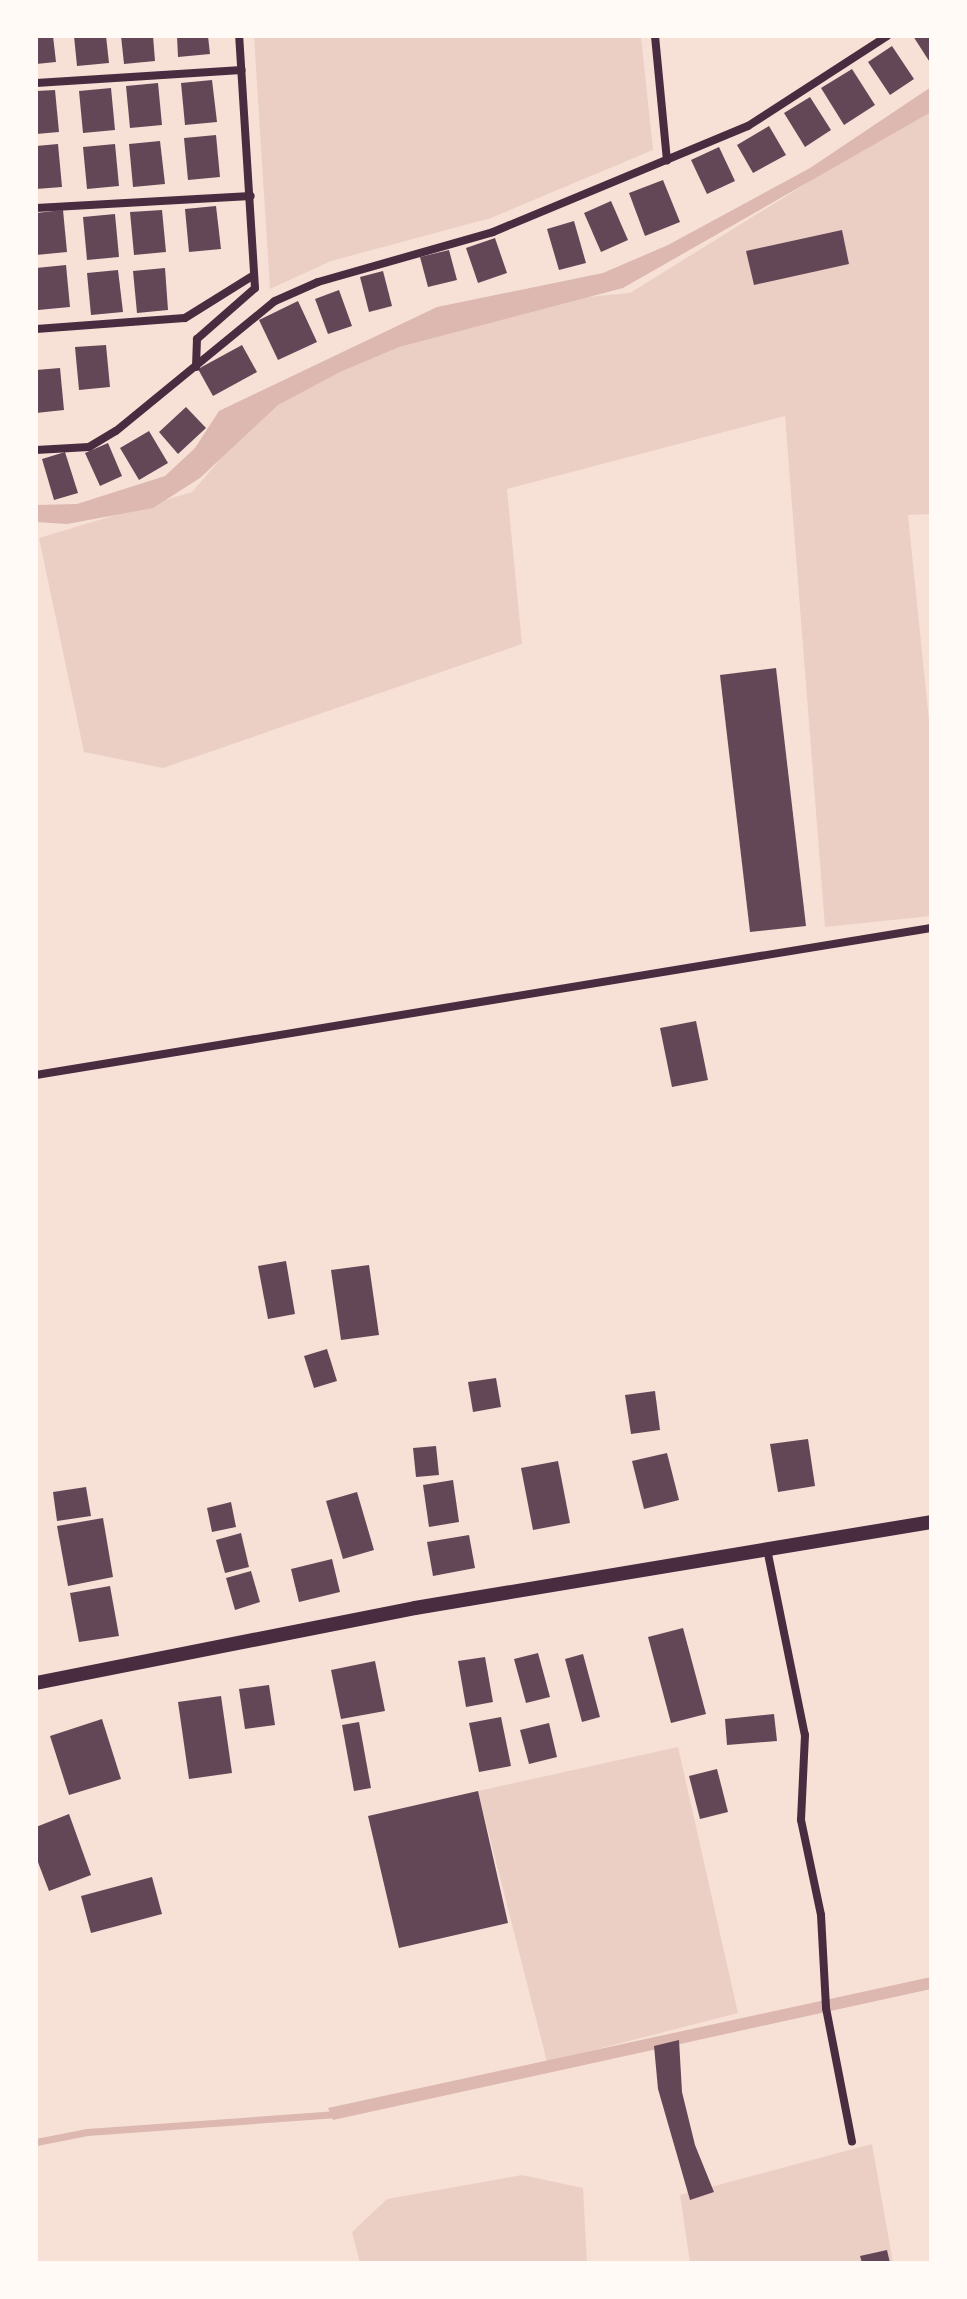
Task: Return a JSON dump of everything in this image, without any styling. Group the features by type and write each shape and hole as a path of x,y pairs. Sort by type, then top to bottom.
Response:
{"main road":[{"path":"36,1683 415,1608 931,1522"}],"street":[{"path":"196,367 197,339 255,288 239,36"},
{"path":"655,36 667,160"},
{"path":"36,450 89,447 196,367 275,301 318,282 493,232 748,126 887,36"},
{"path":"36,83 242,70"},
{"path":"36,208 251,196"},
{"path":"36,329 185,318 254,275"},
{"path":"36,1075 931,928"},
{"path":"767,1549 805,1735 801,1820 821,1915 826,2008 852,2142"}],"shaded area":[{"path":"254,36 641,36 653,150 491,218 331,261 270,289"},
{"path":"931,87 931,112 623,288 399,347 340,372 278,405 200,478 153,508 67,524 36,522 36,505 77,504 165,476 195,448 219,411 437,307 603,273 668,245 810,168"},
{"path":"931,106 931,514 908,515 931,740 931,916 825,927 785,416 507,489 522,644 163,768 84,752 39,538 192,492 285,384 492,306 630,293"},
{"path":"678,1747 738,2013 547,2062 478,1791"},
{"path":"931,1977 931,1989 333,2120 328,2108"},
{"path":"872,2144 893,2263 690,2263 680,2195"},
{"path":"522,2175 583,2188 587,2263 360,2263 352,2232 387,2199"}],"building":[{"path":"36,36 53,36 56,62 36,64"},
{"path":"74,36 106,36 109,63 77,66"},
{"path":"121,36 153,36 155,61 124,64"},
{"path":"177,36 208,36 210,54 178,57"},
{"path":"913,36 931,36 931,64"},
{"path":"892,46 914,79 890,95 868,62"},
{"path":"852,69 875,105 844,125 821,88"},
{"path":"212,80 217,122 185,125 181,83"},
{"path":"158,83 162,125 130,128 126,86"},
{"path":"111,88 115,130 83,133 79,91"},
{"path":"55,90 59,132 36,134 36,91"},
{"path":"810,97 831,130 805,147 784,113"},
{"path":"769,126 786,155 753,173 737,145"},
{"path":"216,135 220,177 188,180 184,138"},
{"path":"160,141 165,184 133,187 129,144"},
{"path":"58,144 62,187 36,189 36,146"},
{"path":"115,144 119,186 87,189 83,147"},
{"path":"719,147 735,181 707,194 691,160"},
{"path":"663,180 680,222 645,236 629,193"},
{"path":"611,201 628,240 601,252 584,213"},
{"path":"216,206 221,249 189,252 185,209"},
{"path":"63,210 67,252 36,255 36,213"},
{"path":"162,210 166,252 134,255 130,212"},
{"path":"115,214 119,257 87,260 83,217"},
{"path":"574,221 586,263 559,270 547,229"},
{"path":"842,230 849,264 754,285 746,251"},
{"path":"495,238 507,273 478,283 466,248"},
{"path":"449,250 457,280 428,287 420,257"},
{"path":"66,265 70,307 38,310 36,268"},
{"path":"165,268 168,310 137,313 133,271"},
{"path":"118,270 123,312 91,315 87,273"},
{"path":"383,271 392,306 369,312 360,277"},
{"path":"339,290 352,326 328,334 315,299"},
{"path":"298,301 317,342 278,360 259,320"},
{"path":"106,345 110,387 79,390 75,347"},
{"path":"242,345 257,372 213,396 198,369"},
{"path":"60,368 64,410 36,413 36,370"},
{"path":"186,407 206,428 178,454 159,432"},
{"path":"149,431 168,463 139,480 120,448"},
{"path":"108,443 122,476 100,486 85,453"},
{"path":"65,452 78,493 54,500 42,459"},
{"path":"776,668 806,926 750,932 720,675"},
{"path":"696,1021 708,1080 672,1087 660,1028"},
{"path":"286,1261 295,1314 268,1319 258,1266"},
{"path":"369,1265 379,1335 341,1340 331,1270"},
{"path":"327,1349 337,1381 314,1388 304,1356"},
{"path":"496,1378 501,1407 473,1412 468,1382"},
{"path":"655,1391 660,1430 631,1434 625,1395"},
{"path":"808,1439 815,1486 778,1492 770,1444"},
{"path":"436,1446 439,1475 416,1477 413,1448"},
{"path":"667,1453 679,1500 644,1509 632,1461"},
{"path":"558,1461 570,1523 533,1530 521,1468"},
{"path":"453,1480 459,1522 429,1527 423,1485"},
{"path":"86,1487 91,1516 57,1521 53,1492"},
{"path":"357,1492 374,1550 343,1559 326,1501"},
{"path":"231,1502 236,1527 212,1532 207,1508"},
{"path":"103,1518 113,1577 68,1586 57,1526"},
{"path":"241,1533 249,1567 225,1573 216,1540"},
{"path":"469,1535 475,1568 433,1576 427,1542"},
{"path":"332,1559 340,1592 299,1602 291,1569"},
{"path":"251,1571 260,1602 235,1610 226,1578"},
{"path":"110,1586 119,1636 79,1642 70,1593"},
{"path":"683,1628 706,1714 671,1723 648,1637"},
{"path":"538,1653 550,1697 526,1703 514,1659"},
{"path":"583,1654 600,1717 582,1722 565,1659"},
{"path":"485,1657 493,1702 466,1707 458,1661"},
{"path":"375,1661 385,1711 341,1719 331,1670"},
{"path":"269,1685 275,1725 245,1729 239,1689"},
{"path":"221,1696 232,1773 189,1779 178,1702"},
{"path":"774,1714 777,1741 727,1745 725,1719"},
{"path":"501,1717 511,1766 479,1772 469,1723"},
{"path":"102,1719 121,1779 69,1795 50,1736"},
{"path":"359,1722 371,1788 354,1791 342,1725"},
{"path":"549,1723 557,1757 529,1764 520,1730"},
{"path":"717,1769 728,1812 700,1819 689,1776"},
{"path":"478,1791 508,1923 399,1948 368,1816"},
{"path":"69,1814 91,1875 49,1891 36,1857 36,1827"},
{"path":"152,1877 162,1914 91,1933 81,1896"},
{"path":"679,2040 682,2092 695,2145 714,2192 690,2200 658,2089 654,2046"},
{"path":"887,2250 890,2263 862,2263 860,2256"}],"waterway":[{"path":"36,2142 87,2132 340,2114"}]}
